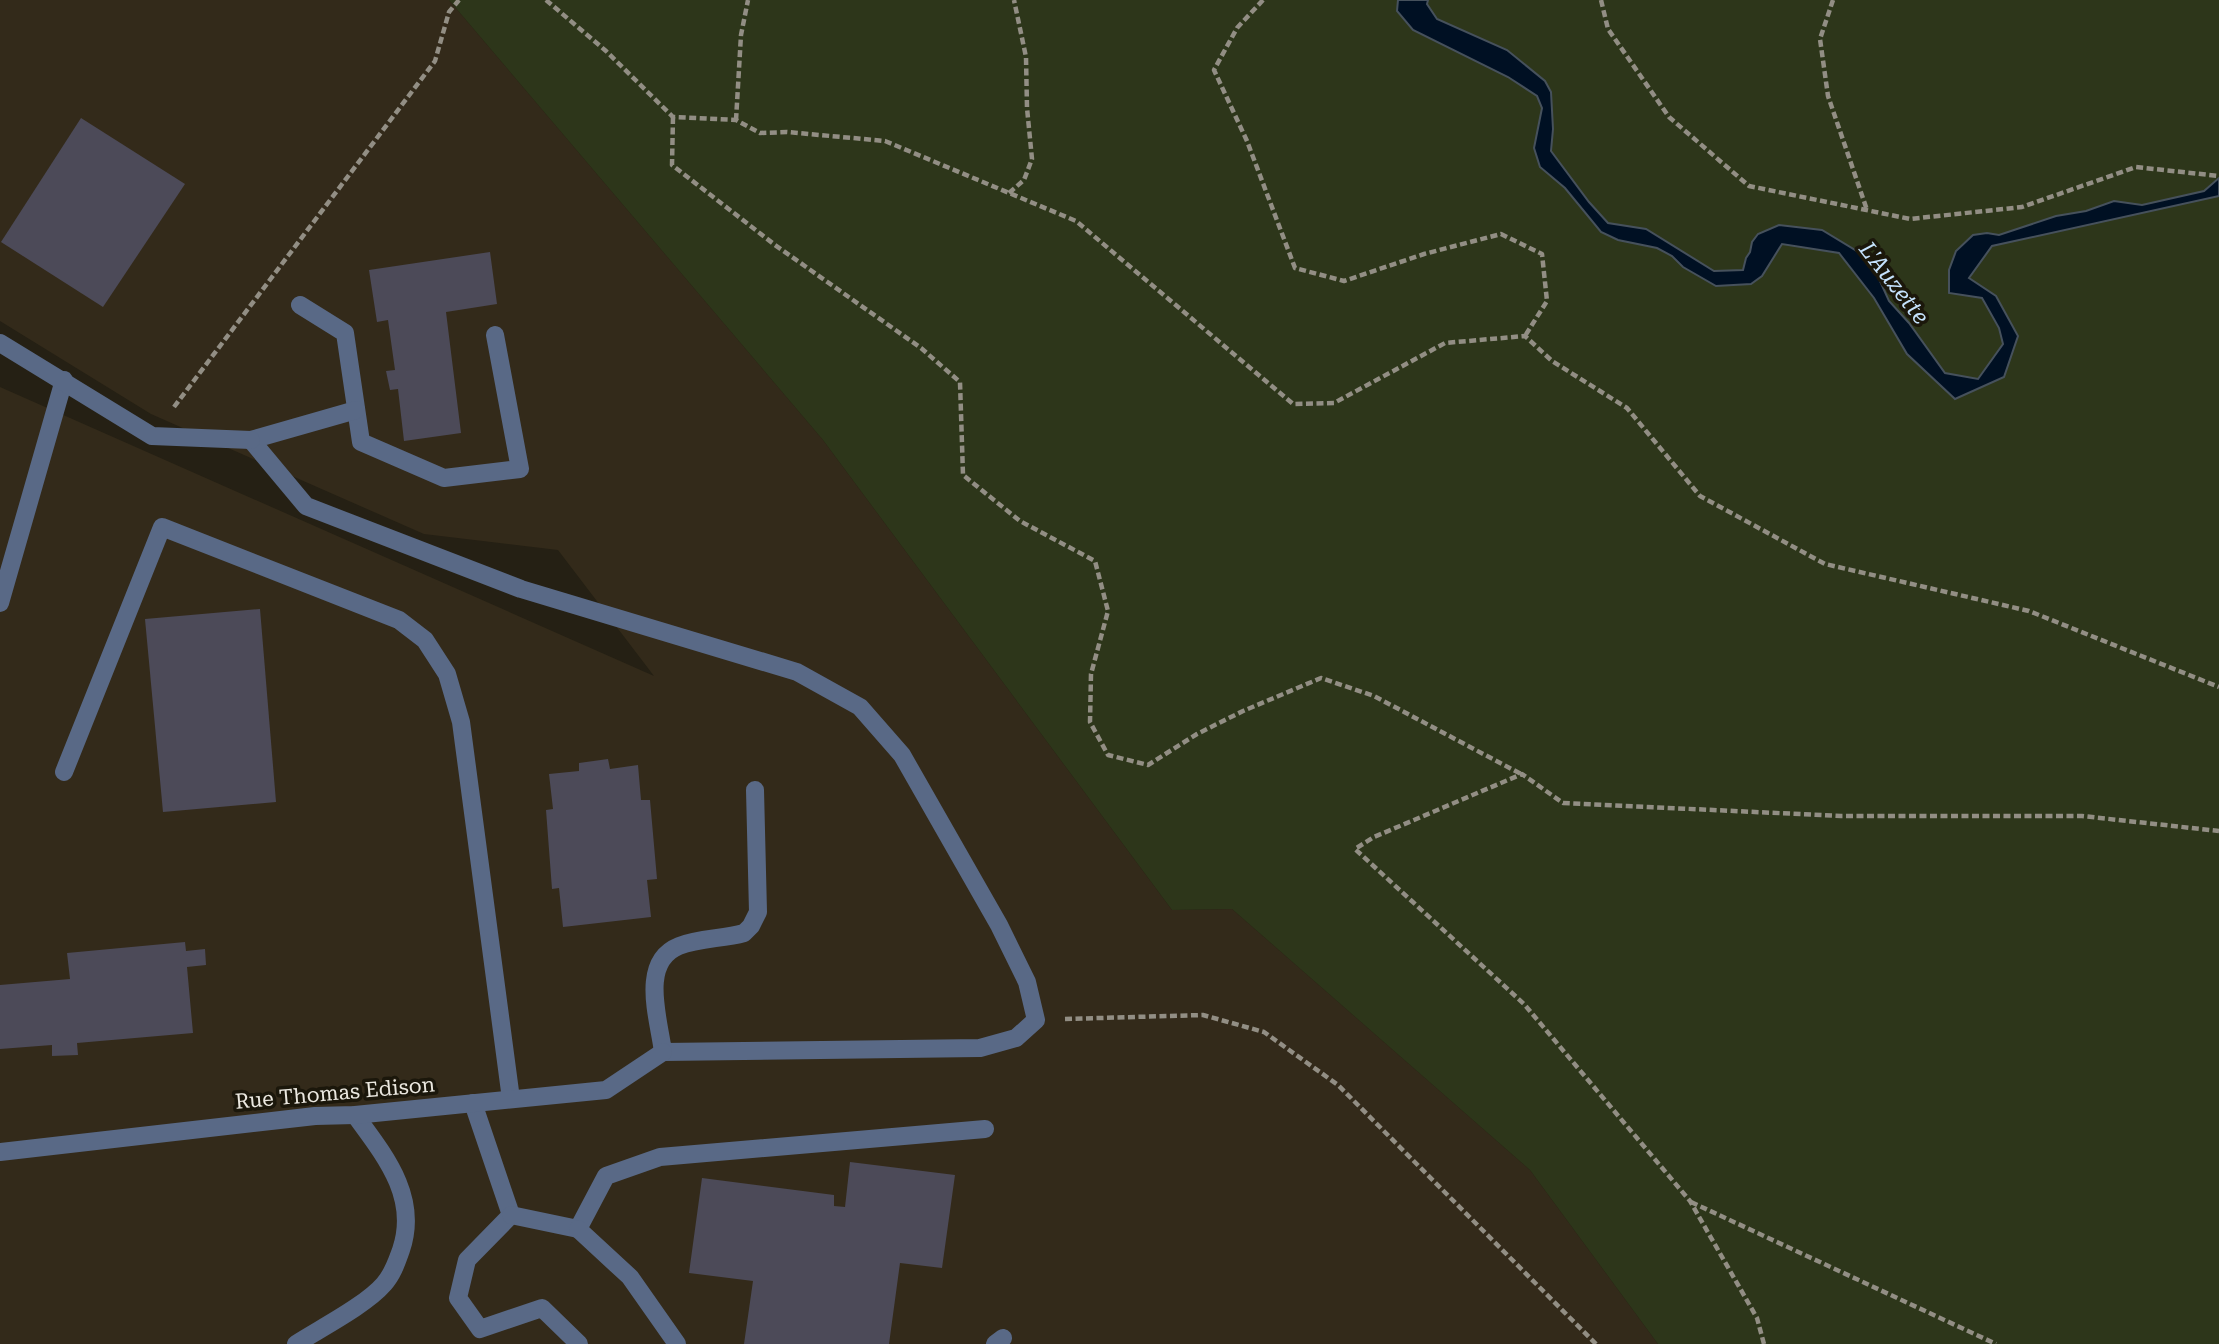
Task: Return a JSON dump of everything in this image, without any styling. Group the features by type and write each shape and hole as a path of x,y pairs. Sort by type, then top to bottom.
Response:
{"street":[{"path":"300,305 345,332 361,442 444,478 520,469 495,335"},
{"path":"0,343 152,436 251,440 356,410"},
{"path":"0,604 64,380"},
{"path":"251,440 306,506 521,589 797,672 860,706 902,755 999,925 1027,982 1036,1020 1016,1038 980,1048 663,1052 654,985 656,970 664,955 679,946 744,933 758,912 755,790"},
{"path":"64,772 162,527 399,620 425,640 447,674 461,722 511,1099"},
{"name":"Rue Thomas Edison","path":"0,1152 315,1116 355,1115 606,1090 663,1052"},
{"path":"473,1103 511,1215"},
{"path":"296,1344 351,1310 384,1284 396,1265 405,1236 407,1210 398,1179 355,1115"},
{"path":"578,1229 606,1176 660,1157 985,1129"},
{"path":"511,1215 578,1229 630,1278 677,1344"},
{"path":"511,1215 467,1261 458,1298 480,1329 542,1308 579,1344"}],"path":[{"path":"152,436 435,61 449,12 459,0"},
{"path":"546,0 606,51 673,117 736,120 760,133 787,132 885,141 1076,221 1293,404 1334,403 1445,343 1525,336 1552,361 1626,408 1700,496 1825,564 2029,611 2219,687"},
{"path":"736,120 741,35 748,0"},
{"path":"1009,193 1024,180 1032,159 1026,57 1014,0"},
{"path":"1263,0 1237,28 1214,70 1247,141 1295,268 1344,282 1424,254 1501,234 1542,254 1547,301 1525,336"},
{"path":"1601,0 1608,29 1670,117 1749,186 1910,219 2022,207 2136,167 2219,176"},
{"path":"1833,0 1820,39 1828,96 1867,210"},
{"path":"673,117 672,165 775,245 921,348 960,383 963,475 1020,522 1095,561 1108,611 1091,674 1090,722 1108,755 1148,765 1197,734 1321,678 1374,696 1522,774 1563,803 1841,816 2082,816 2219,831"},
{"path":"1522,774 1374,837 1355,849 1524,1004 1690,1201 1757,1318 1764,1344"},
{"path":"1036,1020 1203,1015 1264,1032 1338,1084 1596,1344"},
{"path":"1690,1201 1996,1344"}],"shaded area":[{"path":"0,0 449,0 823,440 1172,910 1232,909 1530,1170 1658,1344 0,1344 0,387 654,676 558,550 424,534 151,414 0,321"}],"green space":[{"path":"449,0 2219,0 2219,1344 1658,1344 1530,1170 1232,909 1172,910 823,440"}],"water":[{"path":"1398,0 1428,0 1427,4 1437,19 1507,50 1545,81 1551,92 1551,151 1608,223 1646,229 1714,271 1743,270 1752,242 1758,234 1779,225 1822,230 1870,259 1889,301 1909,323 1945,373 1978,379 2003,344 1999,328 1982,298 1949,293 1949,270 1956,251 1973,235 1999,235 2114,201 2142,205 2204,191 2219,178 2219,196 1992,246 1969,278 1996,296 2018,336 2004,377 1955,399 1907,354 1874,298 1839,253 1782,244 1762,276 1751,284 1716,286 1657,248 1618,240 1601,232 1565,188 1540,167 1534,148 1542,108 1537,96 1508,77 1413,30 1397,11"}],"building":[{"path":"81,118 185,184 103,307 1,242"},
{"path":"490,252 497,304 446,312 461,433 404,441 398,389 390,390 386,371 395,370 388,320 377,322 369,270"},
{"path":"260,609 276,802 163,812 145,619"},
{"path":"608,759 610,769 638,765 641,800 650,800 657,879 647,880 651,917 563,927 559,888 552,889 546,810 553,809 549,774 579,771 579,763"},
{"path":"185,942 186,951 205,949 206,965 187,967 193,1033 77,1043 78,1055 52,1056 52,1045 0,1049 0,985 70,979 67,953"},
{"path":"850,1162 955,1175 942,1268 900,1263 889,1344 744,1344 753,1281 689,1273 702,1178 834,1195 834,1206 845,1207"}],"water label":[{"name":"L'Auzette","path":"1894,283"}]}
